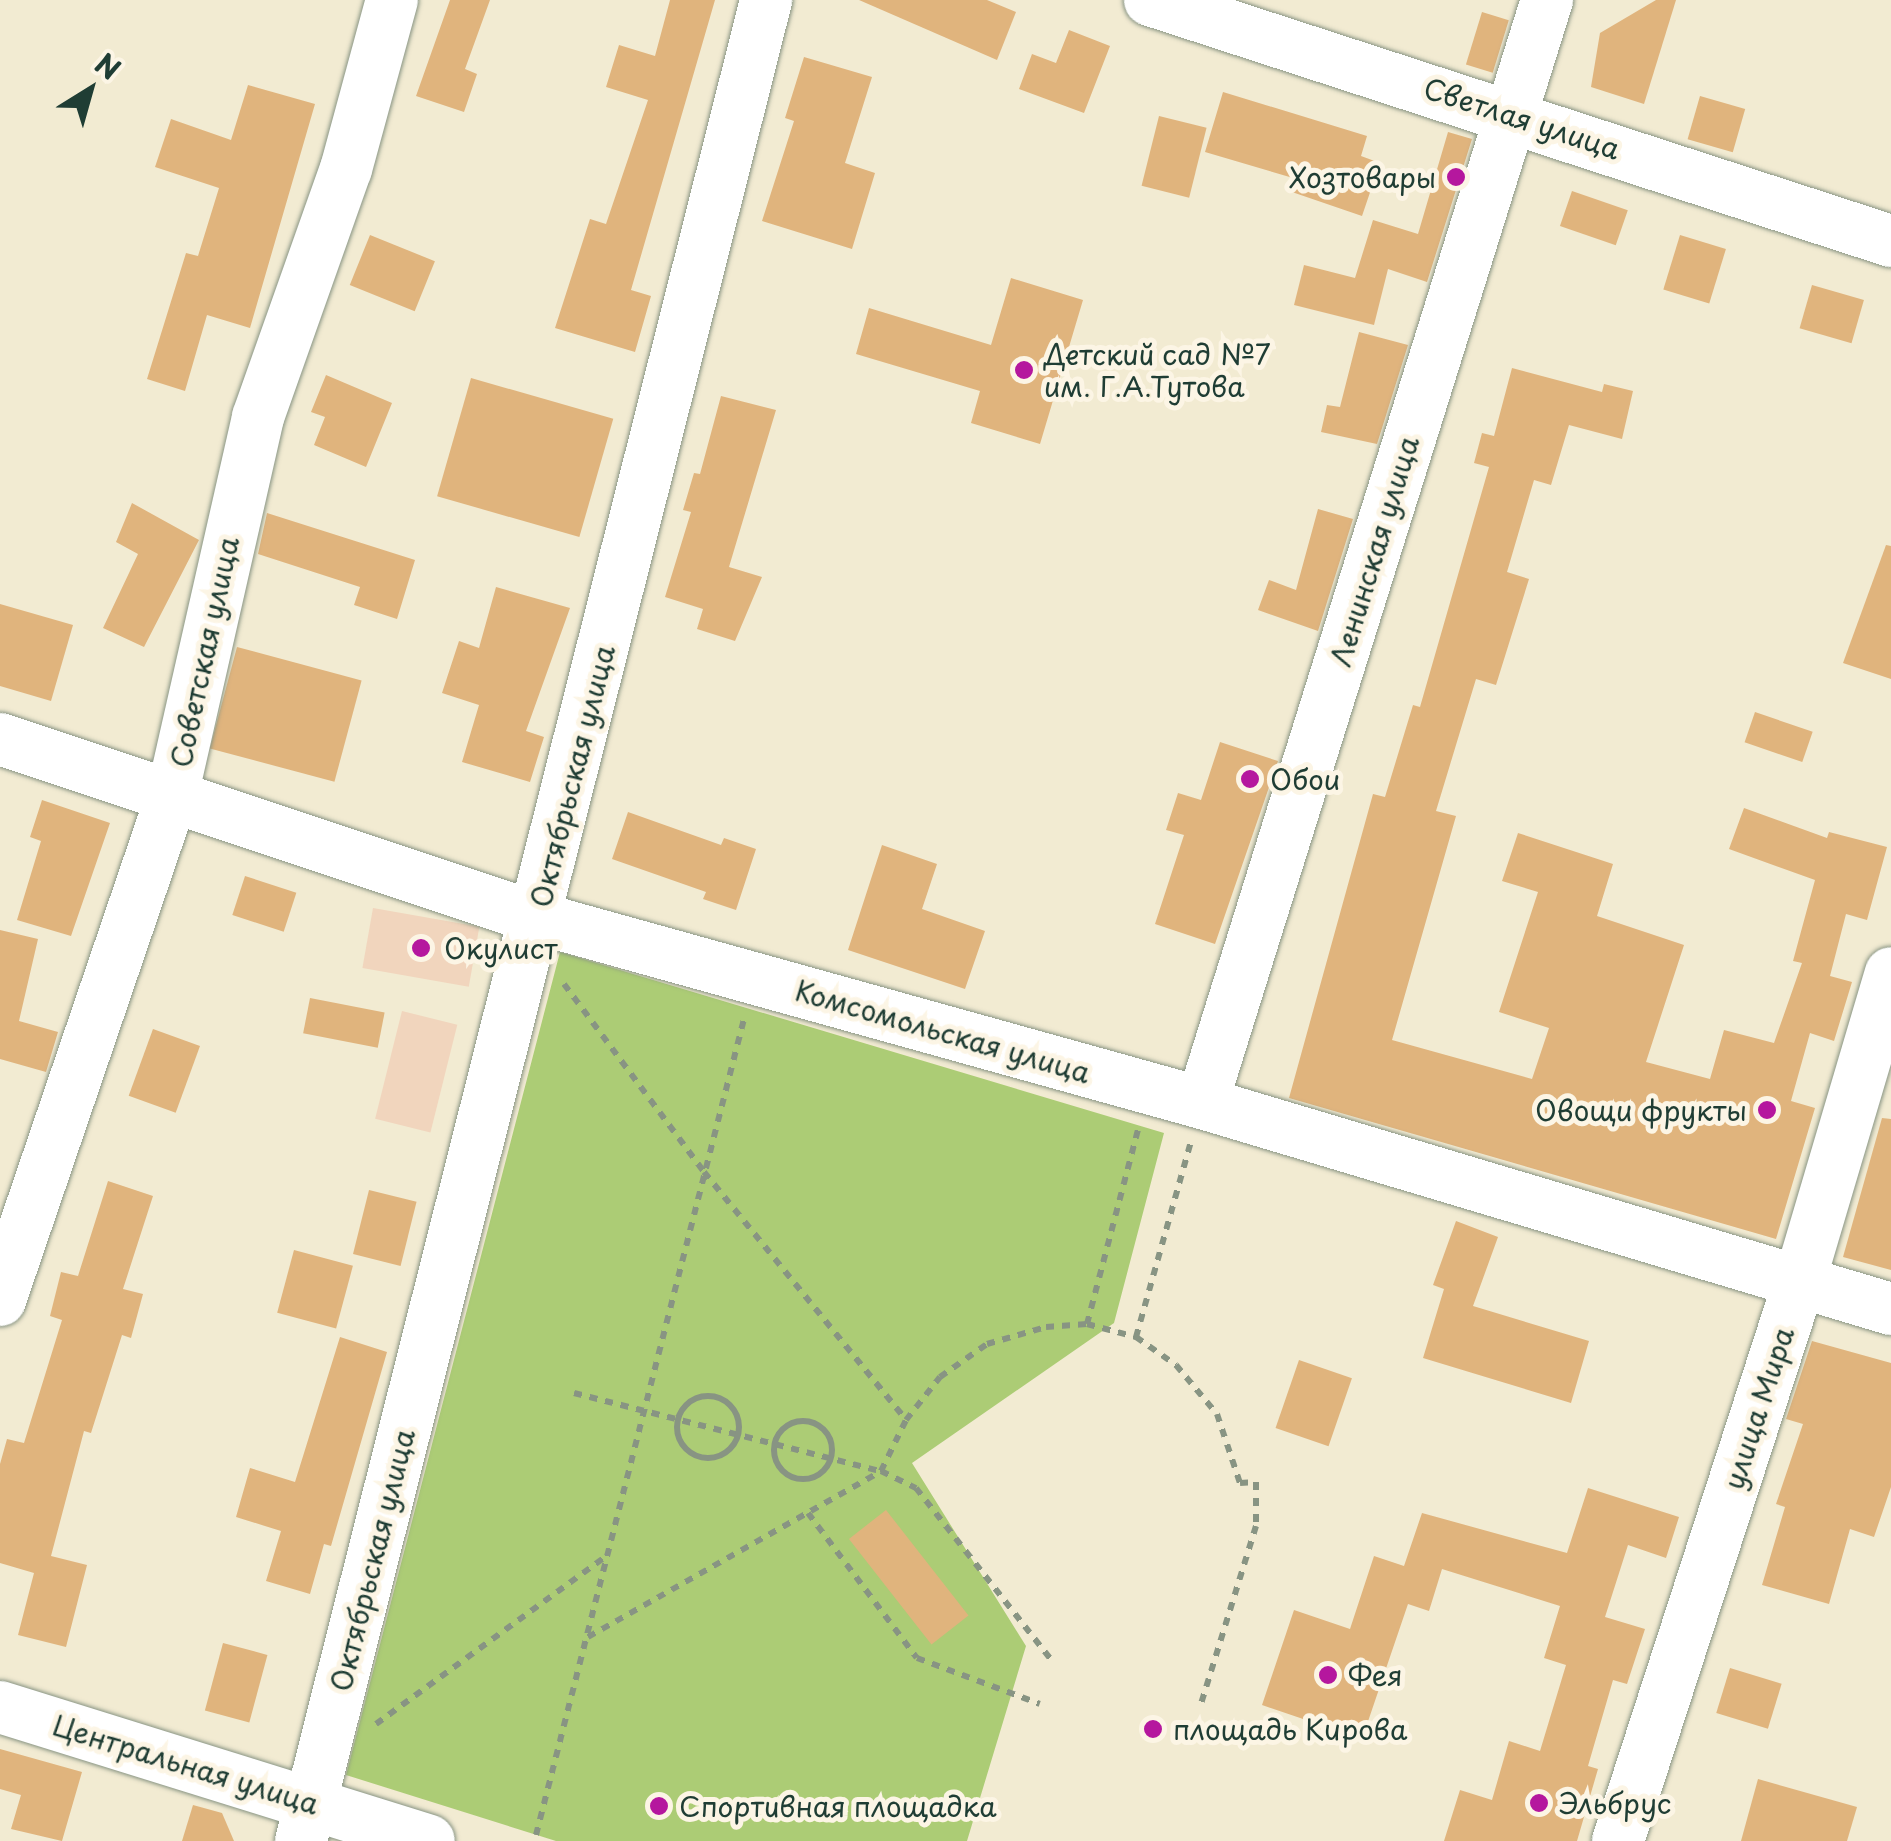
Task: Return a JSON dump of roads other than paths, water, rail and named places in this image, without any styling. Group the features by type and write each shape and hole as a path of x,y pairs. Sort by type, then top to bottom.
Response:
{"street":[{"name":"Советская улица","path":"0,1300 172,796 258,417 346,169 392,0"},
{"name":"Октябрьская улица","path":"306,1822 766,0"},
{"name":"Светлая улица","path":"1150,0 1510,112 1891,241"},
{"name":"Ленинская улица","path":"1202,1102 1546,0"},
{"name":"Комсомольская улица","path":"0,740 536,918 1202,1102 1891,1309"},
{"name":"улица Мира","path":"1618,1841 1800,1283 1891,973"},
{"name":"Центральная улица","path":"0,1707 306,1822 429,1841"}],"place":[{"name":"Хозтовары","path":"1456,177"},
{"name":"Детский сад №7 им. Г.А.Тутова","path":"1024,370"},
{"name":"Обои","path":"1250,779"},
{"name":"Окулист","path":"421,948"},
{"name":"Овощи фрукты","path":"1767,1110"},
{"name":"Фея","path":"1328,1675"},
{"name":"площадь Кирова","path":"1153,1729"},
{"name":"Эльбрус","path":"1539,1803"},
{"name":"Cпортивная площадка","path":"659,1806"}]}
